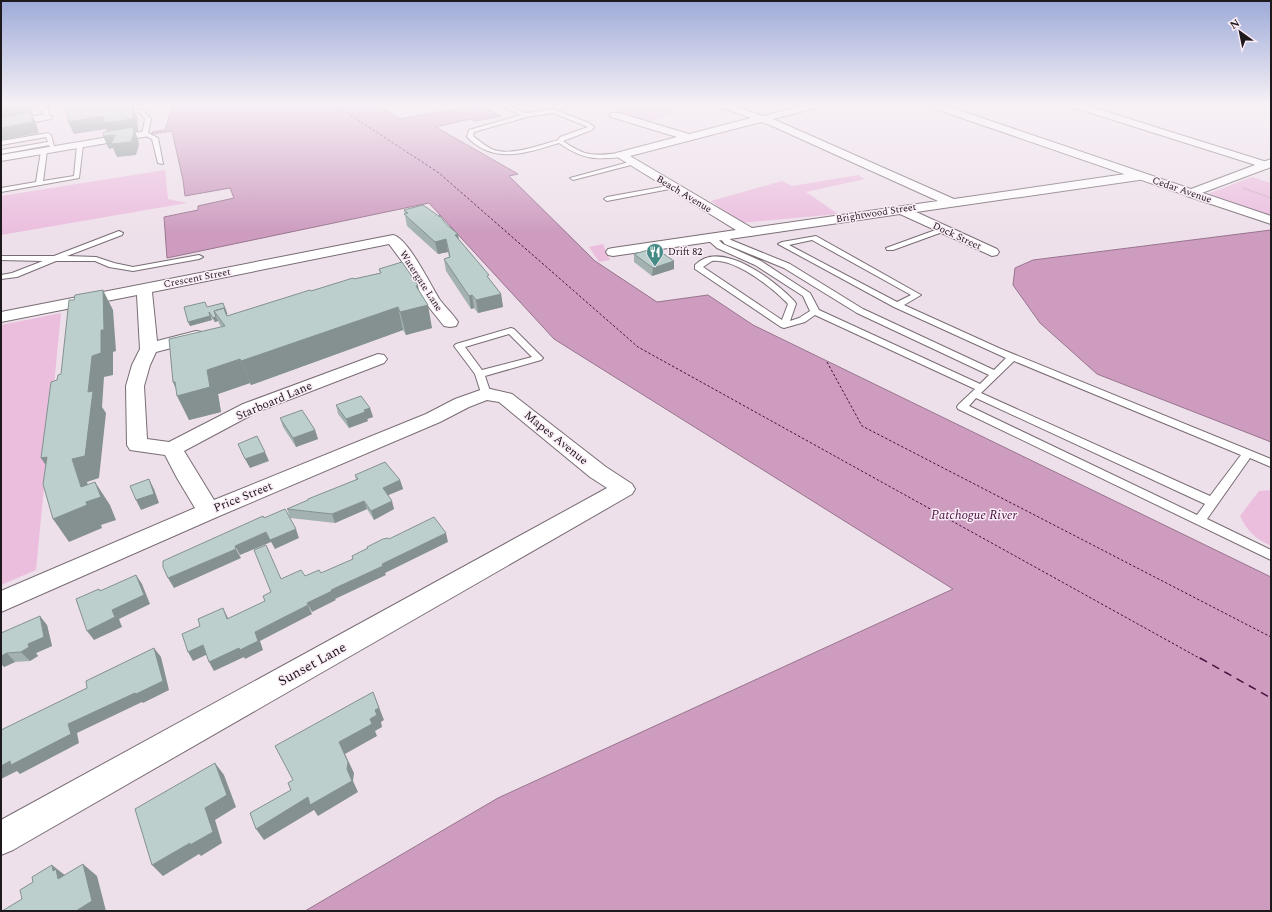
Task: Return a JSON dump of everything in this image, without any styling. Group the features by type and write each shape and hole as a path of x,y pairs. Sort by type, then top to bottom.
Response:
{"street":[{"path":"1,158 54,148"},
{"path":"620,155 650,148"},
{"path":"829,148 951,202"},
{"name":"Cedar Avenue","path":"1057,148 1271,220"},
{"path":"1214,148 1268,164"},
{"name":"Beach Avenue","path":"620,155 749,232"},
{"path":"1191,193 1268,164"},
{"name":"Brightwood Street","path":"613,252 1139,176"},
{"name":"Dock Street","path":"901,210 992,252"},
{"name":"Watergate Lane","path":"393,239 409,274 450,322"},
{"name":"Crescent Street","path":"1,318 393,239"},
{"path":"144,289 149,349 141,365 135,386 137,445 172,449 209,511"},
{"path":"149,349 213,330"},
{"name":"Starboard Lane","path":"172,449 250,408 378,359"},
{"name":"Mapes Avenue","path":"483,384 505,398 564,443 598,472 624,490"},
{"name":"Price Street","path":"1,602 209,511 433,418 483,384"},
{"name":"Sunset Lane","path":"1,838 624,490"}],"lane":[{"path":"1,152 50,148 39,183"},
{"path":"1,190 77,177 80,148"},
{"path":"157,148 161,163"},
{"path":"488,148 502,153 518,152 535,148"},
{"path":"569,148 578,154 591,158 620,155"},
{"path":"574,178 633,163"},
{"path":"607,199 673,187"},
{"path":"890,248 944,230"},
{"path":"1,277 14,275 119,233"},
{"path":"717,237 720,246 758,263 807,295 815,312 1212,502"},
{"path":"717,237 787,266 860,311 995,374"},
{"path":"897,305 917,295 813,238 782,244 897,305 1012,357 1271,462"},
{"path":"1,258 96,260 133,269 200,257"},
{"path":"784,325 792,304 784,295 738,265 722,259 701,263 698,267 784,325 802,320 815,312"},
{"path":"511,331 538,358 483,384 459,346 511,331"},
{"path":"1012,357 962,407 1271,555"},
{"path":"1199,520 1248,453"}],"path":[{"path":"1218,183 1229,184 1271,198"}],"shaded area":[{"path":"165,170 168,199 187,203 1,235 1,196"},
{"path":"858,175 865,179 806,192 838,214 739,223 711,201 782,181 792,186"},
{"path":"1252,177 1271,183 1271,217 1205,195"},
{"path":"603,244 610,260 599,262 589,247"},
{"path":"61,313 36,570 1,585 1,325"},
{"path":"1271,490 1271,546 1252,534 1240,516 1259,491"}],"water":[{"name":"Patchogue River","path":"176,148 472,148 518,174 509,176 595,261 657,302 708,295 753,325 1271,577 1271,911 305,911 498,798 953,589 554,339 429,203 167,258 164,217 198,210 198,206 234,198 230,188 185,196"},
{"path":"1271,230 1271,442 1097,374 1040,323 1013,285 1015,268 1033,260"}],"building":[{"path":"423,205 440,217 439,215 447,225 458,234 455,235 489,275 487,276 501,294 476,300 472,295 469,296 444,259 450,257 446,239 435,242 404,214 408,213 404,210"},
{"path":"655,248 674,261 653,268 634,254"},
{"path":"402,262 418,285 416,286 428,305 400,312 398,307 241,361 240,359 207,370 210,387 177,396 175,382 173,382 169,339 225,326 214,311 224,308 227,316 310,290 311,291 353,278 381,273 379,269"},
{"path":"103,290 104,330 101,330 101,353 92,356 88,392 93,391 85,456 72,459 81,487 95,482 101,497 86,502 87,505 53,519 43,484 47,457 41,458 51,382 57,380 58,375 61,374 69,300 74,300 75,295"},
{"path":"205,302 207,307 223,303 227,314 224,308 214,311 216,317 213,318 209,312 210,316 188,322 184,307"},
{"path":"361,396 370,408 364,410 365,412 346,419 336,405"},
{"path":"302,410 315,430 293,438 280,418"},
{"path":"257,436 265,452 245,459 238,444"},
{"path":"385,462 400,480 383,488 392,501 371,511 364,501 332,514 287,509 358,479 355,475"},
{"path":"149,479 154,494 136,500 130,486"},
{"path":"285,509 296,529 270,540 266,532 235,546 236,549 168,578 163,567 163,561 263,516 264,518"},
{"path":"434,517 446,533 382,564 383,566 331,590 332,591 307,603 308,605 255,632 258,641 209,662 203,645 188,652 182,634 200,626 198,619 223,608 227,619 265,601 263,596 271,592 254,550 266,545 281,579 301,570 305,576 319,570 321,573 353,559 352,556 368,548 367,547 383,539 389,539"},
{"path":"136,575 144,595 112,610 115,617 87,631 76,599 99,589 100,591"},
{"path":"40,616 44,637 28,644 29,647 21,652 7,653 1,656 1,633"},
{"path":"154,648 163,681 68,724 71,734 11,765 10,761 1,766 1,730 87,688 86,681"},
{"path":"373,692 379,708 375,710 377,715 370,719 372,724 339,742 348,762 347,769 352,781 310,805 308,797 256,829 250,813 291,790 288,783 293,780 275,746"},
{"path":"215,763 227,795 205,808 213,832 190,845 190,843 152,865 135,809"},
{"path":"83,864 92,901 76,911 2,911 22,899 20,890 33,882 32,877 52,865 53,871 56,869 58,879"}],"ferry route":[{"path":"400,148 439,173 638,347 1201,659"},
{"path":"827,362 862,426 1271,637"},
{"path":"1200,658 1271,698"}],"place":[{"name":"Drift 82","path":"655,267"}]}
